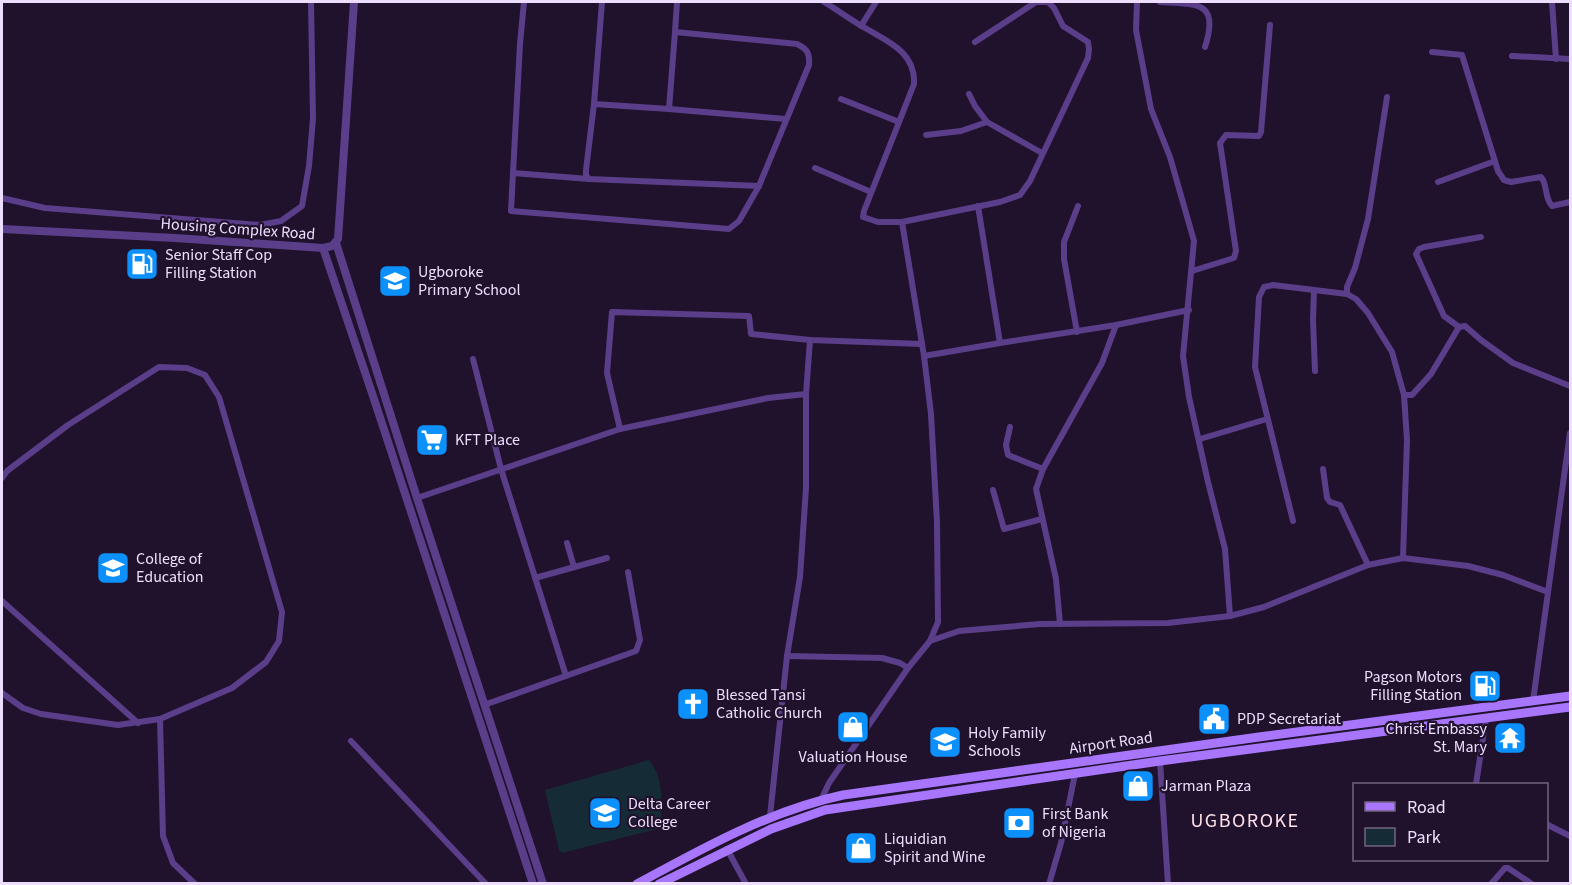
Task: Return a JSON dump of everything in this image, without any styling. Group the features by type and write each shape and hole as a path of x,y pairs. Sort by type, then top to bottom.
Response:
{"main road":[{"name":"Airport Road","path":"637,884 770,816 821,800 931,782 1570,696"},
{"name":"Airport Road","path":"659,884 771,829 825,810 1160,761 1570,707"},
{"path":"931,782 933,795"}],"street":[{"path":"2,198 45,208 260,225 281,221 302,206 309,166 313,118 311,2"},
{"name":"Housing Complex Road","path":"2,229 323,248 336,243 354,2"},
{"path":"524,2 511,211 729,229 739,221 759,186 809,64 810,55 807,49 797,44 675,32"},
{"path":"589,179 586,170 602,2"},
{"path":"669,109 677,2"},
{"path":"824,2 896,45 913,67 914,84 871,192 863,218 868,221 902,222 1000,202 1020,195 1030,181 1088,58 1088,42 1063,26 1054,8 1048,2 1029,4 975,42"},
{"path":"861,26 876,2"},
{"path":"1137,2 1136,30 1151,109 1170,157 1194,241 1184,356 1189,397 1225,549 1230,616"},
{"path":"1160,2 1202,7 1208,12 1211,20 1205,47"},
{"path":"1552,2 1556,59"},
{"path":"1192,271 1234,258 1236,251 1220,143 1226,135 1259,136 1261,132 1270,25"},
{"path":"1432,52 1462,55 1498,171 1504,180 1512,182 1541,177 1544,180 1548,202 1552,206 1570,202"},
{"path":"1512,56 1570,58"},
{"path":"969,94 987,122 1042,153"},
{"path":"1347,294 1347,287 1368,219 1387,97"},
{"path":"841,99 899,122"},
{"path":"594,104 786,119"},
{"path":"927,135 961,131 987,122"},
{"path":"1438,182 1495,161"},
{"path":"815,168 871,192"},
{"path":"513,173 589,179 759,186"},
{"path":"978,206 1000,343"},
{"path":"1077,332 1064,260 1064,242 1078,206"},
{"path":"821,800 829,783 908,668 930,641 938,622 937,522 931,414 902,222"},
{"path":"1481,237 1424,247 1416,254 1444,315 1459,327 1465,326 1513,363 1570,386"},
{"path":"336,243 543,884"},
{"path":"323,248 533,884"},
{"path":"1293,521 1255,367 1259,297 1264,287 1273,285 1347,294 1356,299 1368,313 1392,352 1404,395 1407,440 1403,558"},
{"path":"1314,291 1315,371"},
{"path":"924,356 1116,326 1189,310"},
{"path":"620,429 607,374 612,312 749,316 751,334 810,340 922,344"},
{"path":"1060,624 1056,579 1036,489 1043,469 1102,363 1116,326"},
{"path":"1404,395 1412,395 1425,383 1459,327"},
{"path":"770,816 788,656 800,577 806,488 806,394 810,340"},
{"path":"472,359 501,469 566,676"},
{"path":"2,478 7,471 68,426 159,367 187,368 205,375 219,397 282,612 279,641 266,662 232,688 160,719 118,725 41,714 22,708 2,693"},
{"path":"417,498 620,429 757,400 806,394"},
{"path":"1200,439 1267,419"},
{"path":"1010,427 1006,445 1008,455 1043,469"},
{"path":"1533,702 1570,433"},
{"path":"1323,469 1327,498 1330,502 1340,506 1368,565"},
{"path":"993,490 1004,529 1042,519"},
{"path":"567,543 574,567"},
{"path":"535,578 607,558"},
{"path":"930,641 959,631 1060,624 1168,623 1230,616 1264,607 1368,565 1403,558 1468,566 1503,575 1548,592"},
{"path":"484,705 636,651 640,640 628,572"},
{"path":"2,601 138,723"},
{"path":"788,656 882,658 908,668"},
{"path":"160,719 163,836 173,863 195,884"},
{"path":"1476,783 1486,719"},
{"path":"351,741 486,884"},
{"path":"1160,761 1168,884"},
{"path":"1051,883 1075,774"},
{"path":"1548,825 1570,836"},
{"path":"727,849 746,884"},
{"path":"1491,884 1504,868 1508,868 1532,884"}],"green space":[{"path":"649,760 658,775 660,784 661,828 562,853 559,850 545,790"}],"place":[{"name":"Senior Staff Cop Filling Station","path":"142,264"},
{"name":"Ugboroke Primary School","path":"395,281"},
{"name":"KFT Place","path":"432,440"},
{"name":"College of Education","path":"113,568"},
{"name":"Pagson Motors Filling Station","path":"1485,686"},
{"name":"Blessed Tansi Catholic Church","path":"693,704"},
{"name":"PDP Secretariat","path":"1214,719"},
{"name":"Valuation House","path":"853,727"},
{"name":"Christ Embassy St. Mary","path":"1510,738"},
{"name":"Holy Family Schools","path":"945,742"},
{"name":"Jarman Plaza","path":"1138,786"},
{"name":"Delta Career College","path":"605,813"},
{"name":"First Bank of Nigeria","path":"1019,823"},
{"name":"Liquidian Spirit and Wine","path":"861,848"}],"district":[{"name":"UGBOROKE","path":"1245,821"}]}
